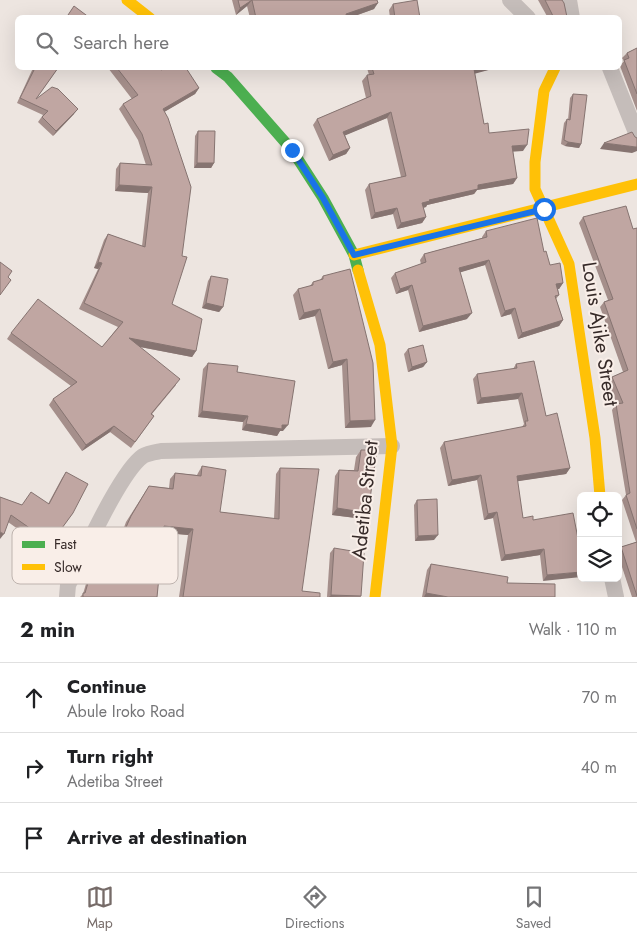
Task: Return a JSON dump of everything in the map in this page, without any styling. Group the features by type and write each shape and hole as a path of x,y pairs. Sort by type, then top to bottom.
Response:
{"street":[{"path":"127,0 146,15"},
{"path":"510,0 525,15"},
{"name":"Adetiba Street","path":"219,70 228,77 292,150 323,198 354,255 380,344 392,446 374,597"},
{"name":"Louis Ajike Street","path":"554,70 544,91 535,162 535,188 569,264 595,438 600,492"},
{"path":"611,70 637,135"},
{"path":"354,255 544,209 637,184"},
{"path":"98,527 129,470 144,455 161,451 392,446"},
{"path":"613,582 616,597"},
{"path":"67,597 69,584"}],"building":[{"path":"238,0 252,0 240,8"},
{"path":"252,0 377,0 378,3 346,15 255,15"},
{"path":"417,0 420,15 395,15 393,4"},
{"path":"545,0 562,0 567,15 552,15"},
{"path":"74,6 86,15 68,15"},
{"path":"637,48 637,94 624,60 629,58 627,53"},
{"path":"34,70 57,70 36,99 52,87 58,89 78,109 56,131 42,117 48,111 20,98"},
{"path":"119,70 187,70 199,88 163,109 168,118 191,187 182,256 187,257 172,304 202,319 196,351 129,338 180,379 151,414 154,416 135,442 114,426 86,445 53,399 77,382 11,333 38,299 102,347 123,322 84,303 102,263 98,262 108,234 145,247 152,187 119,185 120,163 152,165 142,134 123,104 138,95"},
{"path":"373,70 474,70 484,124 488,123 489,133 529,129 527,145 512,146 517,178 478,185 478,189 422,203 426,217 401,223 397,208 375,213 369,184 406,176 391,112 343,132 350,148 333,155 317,119 371,96 367,75 374,74"},
{"path":"573,94 587,95 581,144 564,140 567,119 570,120"},
{"path":"198,131 215,131 214,163 197,163"},
{"path":"632,132 637,138 637,147 604,143"},
{"path":"626,206 633,229 637,228 637,529 626,495 630,493 616,404 623,403 612,377 628,370 604,302 613,299 583,217"},
{"path":"537,218 544,252 546,251 550,265 560,263 563,283 556,284 559,295 555,296 563,320 522,333 515,308 505,311 489,260 459,268 472,313 423,326 412,285 400,289 395,273 426,262 424,254 487,237 486,231"},
{"path":"0,262 12,271 8,277 11,280 0,295"},
{"path":"350,269 373,363 375,420 350,421 347,359 333,362 320,309 304,313 298,289 313,285 313,282 323,279 323,276"},
{"path":"211,276 228,279 223,307 206,303"},
{"path":"423,345 427,362 412,367 408,349"},
{"path":"534,361 546,416 557,413 570,468 517,476 523,518 533,516 533,520 573,513 577,534 577,572 547,575 544,549 505,555 497,512 488,514 481,475 452,480 444,442 526,426 525,421 528,421 522,393 481,398 477,374 517,368 516,364"},
{"path":"208,363 238,366 237,372 295,381 288,425 282,425 282,429 246,424 248,416 202,411"},
{"path":"361,450 377,450 368,513 337,508 339,470 358,471"},
{"path":"202,466 226,470 220,512 279,519 280,468 319,469 302,591 320,593 320,597 183,597 193,529 164,526 126,527 149,486 173,489 175,473 201,476"},
{"path":"66,472 88,484 73,513 63,527 28,527 11,515 4,534 0,532 0,497 22,505 31,492 49,504"},
{"path":"437,499 438,535 418,536 417,500"},
{"path":"637,542 637,596 622,550 622,547"},
{"path":"334,548 364,553 361,596 331,595"},
{"path":"431,564 508,577 507,583 555,584 555,597 448,597 426,593"},
{"path":"88,584 158,584 157,597 83,597 83,593 85,593"}],"traffic: fast":[{"path":"219,70 228,77 292,150 323,198 354,255 358,270"}],"traffic: slow":[{"path":"127,0 146,15"},
{"path":"554,70 544,91 535,162 535,189 569,264 595,438 600,492"},
{"path":"354,255 637,184"},
{"path":"358,270 380,345 392,446 375,597"}],"route":[{"path":"292,150 323,198 354,255 544,209"}]}
